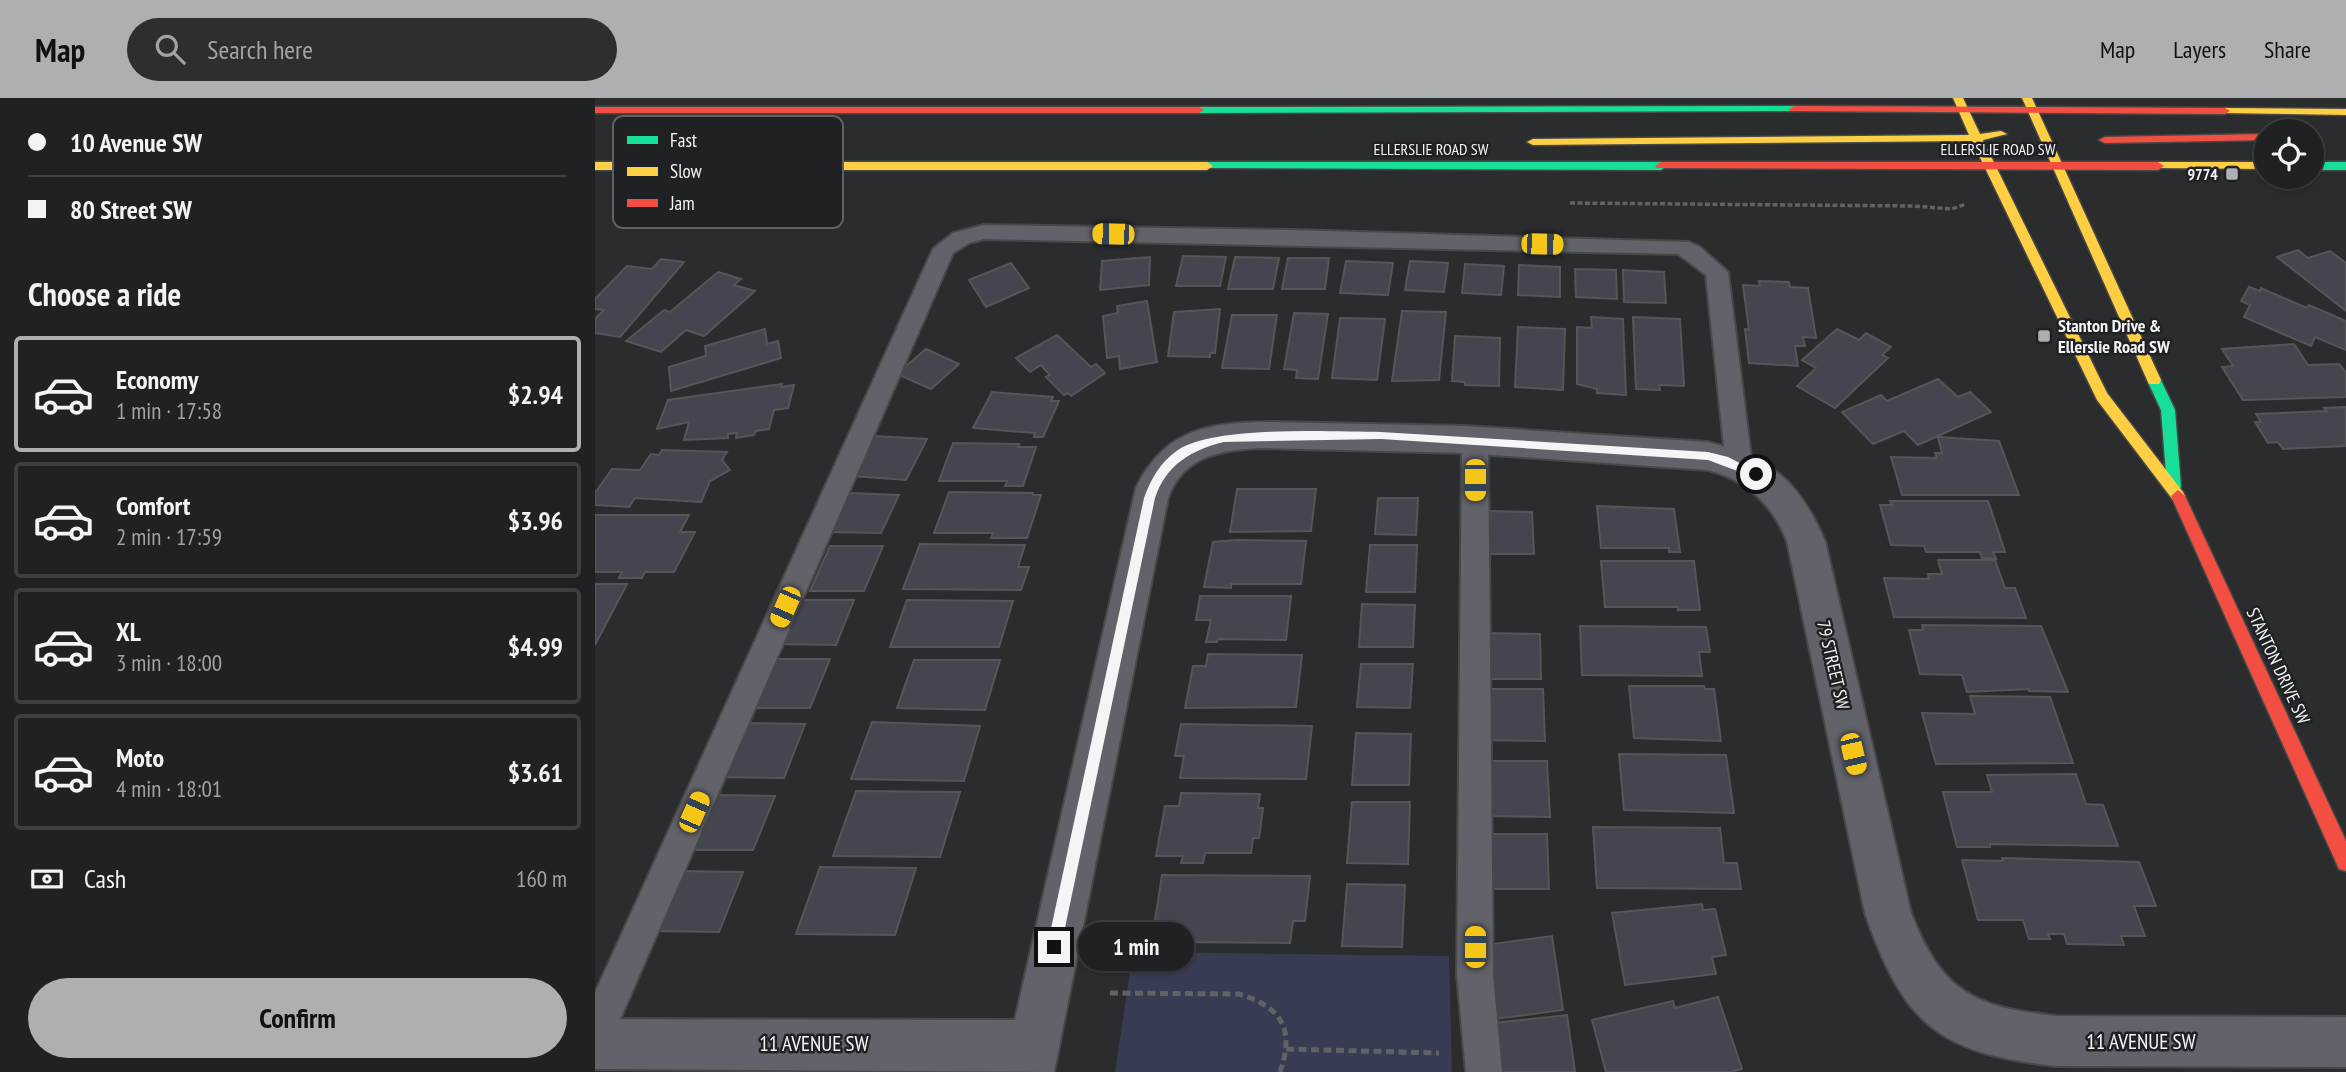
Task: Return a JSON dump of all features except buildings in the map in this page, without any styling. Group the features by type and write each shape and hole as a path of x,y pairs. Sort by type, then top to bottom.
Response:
{"main road":[{"name":"STANTON DRIVE SW","path":"1960,103 2102,396 2174,487 2346,862"},
{"path":"1521,142 1977,138 2002,134 2030,103"},
{"path":"595,110 2030,103 2346,112"},
{"name":"STANTON DRIVE SW","path":"2030,103 2055,141 2060,166 2168,410 2174,487"},
{"path":"2087,141 2254,137"},
{"path":"1990,166 2023,147 2055,141"},
{"path":"1259,167 1402,149"},
{"name":"ELLERSLIE ROAD SW","path":"595,166 613,166"},
{"name":"ELLERSLIE ROAD SW","path":"843,166 2254,166"},
{"path":"2324,166 2346,166"}],"street":[{"path":"1031,1058 1150,498 1157,477 1181,453 1202,443 1253,436 1381,436 1708,456 1755,474"},
{"name":"79 STREET SW","path":"1755,474 1797,516 1805,541 1888,913 1898,945 1919,980 1942,1008"},
{"name":"11 AVENUE SW","path":"1942,1008 1974,1027 2011,1038 2056,1041 2346,1042"},
{"name":"11 AVENUE SW","path":"595,1044 1031,1058"}],"lane":[{"path":"595,1034 944,249 961,238 984,232 1681,247 1692,252 1717,272 1755,474"},
{"path":"1475,442 1475,975 1483,1063"}],"path":[{"path":"1110,993 1239,994 1254,998 1269,1005 1282,1020 1286,1049 1280,1072"},
{"path":"1286,1049 1483,1063"}],"shaded area":[{"path":"1133,952 1449,956 1452,1072 1115,1072"}],"traffic: fast":[{"path":"1199,110 1794,109"},
{"path":"1207,166 1661,166"},
{"path":"2324,166 2346,166"},
{"path":"2154,380 2168,410 2174,487"}],"traffic: slow":[{"path":"1958,98 2007,205 2102,396 2178,496"},
{"path":"2027,98 2154,380"},
{"path":"2225,111 2346,112"},
{"path":"1533,142 1977,138 2001,134"},
{"path":"595,166 613,166"},
{"path":"843,166 1207,166"},
{"path":"2158,166 2254,166"}],"traffic: jam":[{"path":"1794,109 2225,111"},
{"path":"595,110 1199,110"},
{"path":"2105,140 2254,137"},
{"path":"1661,166 2158,166"},
{"path":"2178,496 2346,862"}],"place":[{"name":"9774","path":"2232,174"},
{"name":"Stanton Drive & Ellerslie Road SW","path":"2044,336"}],"route":[{"path":"1054,947 1150,498 1157,477 1166,465 1181,453 1202,443 1224,438 1381,436 1708,456 1739,465 1756,474"}]}
